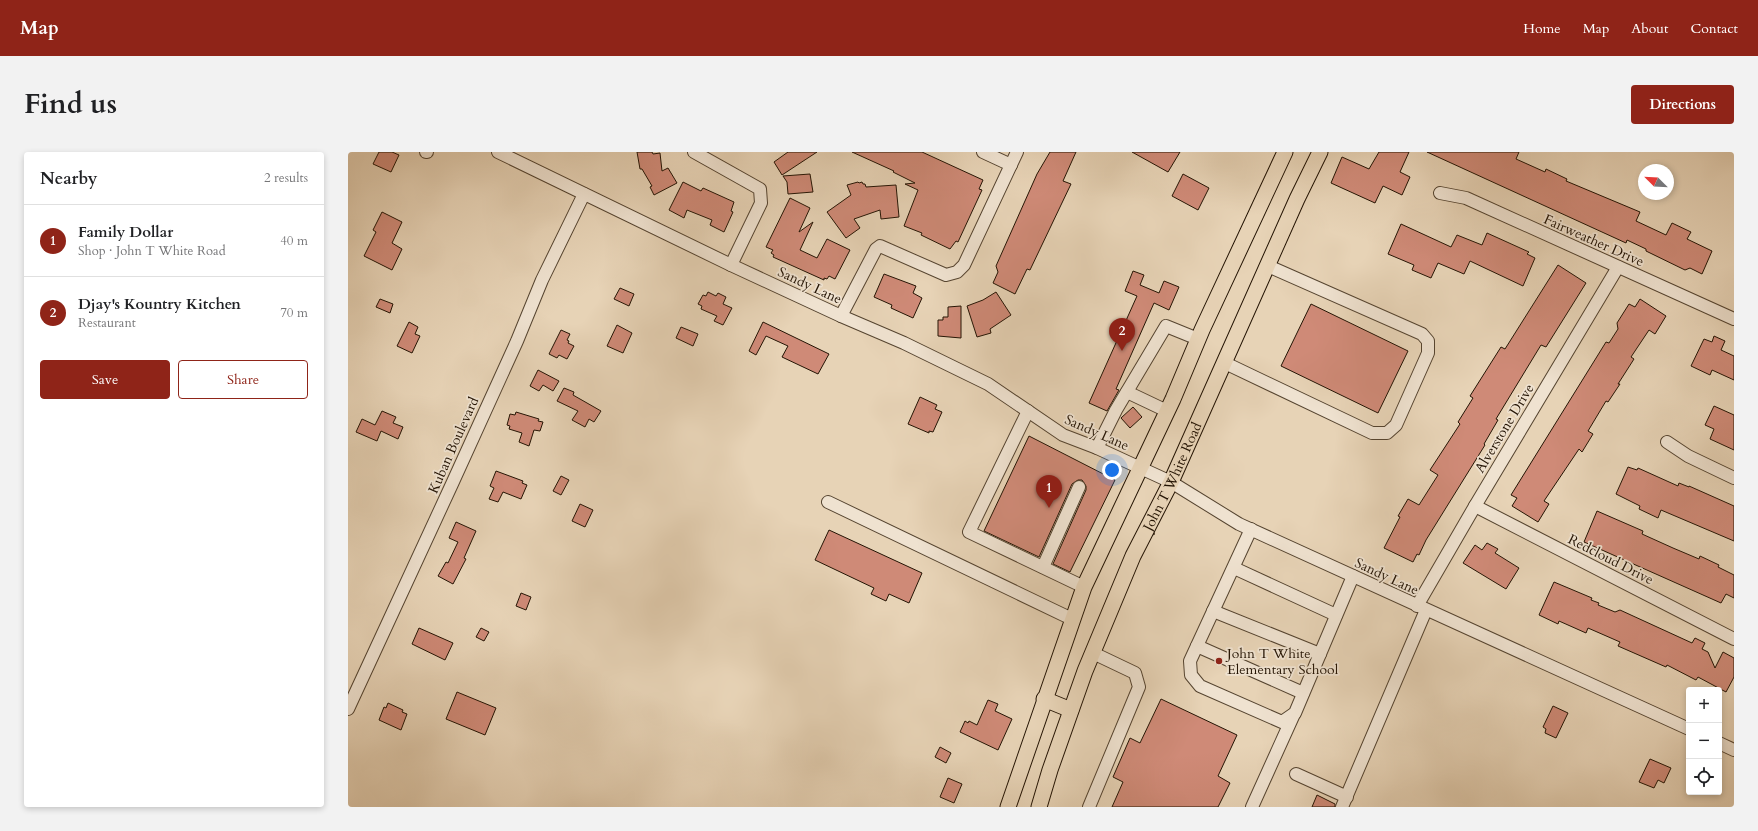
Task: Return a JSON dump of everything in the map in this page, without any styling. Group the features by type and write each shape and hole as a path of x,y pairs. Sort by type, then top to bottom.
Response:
{"main road":[{"path":"1008,807 1044,699 1084,587 1167,411 1198,339 1284,152"},
{"name":"John T White Road","path":"1039,807 1071,710 1133,556 1171,482 1320,152"},
{"path":"1044,699 1071,710"}],"street":[{"name":"Sandy Lane","path":"498,152 731,265 841,316 904,343 988,384 1062,435 1097,448 1171,482 1240,524 1421,608 1686,728"},
{"path":"694,152 760,189 761,203 731,265"},
{"path":"983,152 1011,165"},
{"path":"841,316 876,249 880,246 946,275 957,272 964,265 1018,152"},
{"name":"Fairweather Drive","path":"1440,193 1466,198 1734,319"},
{"name":"Kuban Boulevard","path":"348,709 456,477 517,341 542,280 584,194"},
{"path":"1225,363 1372,433 1387,433 1396,425 1428,353 1428,341 1422,334 1268,266"},
{"name":"Alverstone Drive","path":"1344,802 1421,608 1475,506 1618,267"},
{"path":"1097,448 1127,392 1166,326 1198,339"},
{"path":"1127,392 1167,411"},
{"path":"1028,411 970,532 1084,587"},
{"path":"1668,442 1688,456 1734,478"},
{"path":"1042,567 1079,488"},
{"path":"828,502 1072,619"},
{"name":"Redcloud Drive","path":"1475,506 1734,639"},
{"path":"1251,529 1190,661 1191,674 1200,686 1282,722 1295,713"},
{"path":"1234,568 1336,615"},
{"path":"1252,807 1295,713 1353,576"},
{"path":"1214,611 1320,654"},
{"path":"1197,646 1303,693"},
{"path":"1089,807 1139,687 1135,673 1093,653"},
{"path":"1722,744 1734,750"},
{"path":"1296,774 1344,802"}],"building":[{"path":"379,152 392,152 399,155 391,172 373,164"},
{"path":"637,152 652,152 653,154 660,153 662,171 668,168 677,183 654,195 650,187 652,186 642,169 640,169"},
{"path":"788,152 817,152 782,175 774,162"},
{"path":"852,152 922,152 983,180 979,189 982,190 958,242 956,241 950,249 921,235 922,233 904,226 918,190 905,184 915,183 893,172 894,171"},
{"path":"1050,152 1076,152 1063,181 1071,184 1030,270 1027,269 1015,294 993,283 998,272 996,266 1037,174"},
{"path":"1132,152 1180,152 1168,172"},
{"path":"1379,152 1409,152 1400,172 1410,177 1402,195 1383,186 1375,203 1331,183 1342,157 1369,169"},
{"path":"1427,152 1519,152 1516,159 1545,172 1546,169 1567,179 1566,181 1640,212 1636,221 1666,235 1672,223 1691,232 1687,239 1712,251 1702,274 1690,268 1685,270 1627,240 1626,243"},
{"path":"810,174 813,192 788,194 787,182 783,176"},
{"path":"1183,174 1209,188 1198,210 1172,196"},
{"path":"683,182 701,191 703,188 734,202 731,211 733,212 724,232 710,225 712,220 687,210 684,218 669,210"},
{"path":"862,182 866,187 896,185 899,217 881,219 880,210 854,219 860,228 846,238 827,212 851,195 847,185"},
{"path":"790,198 810,208 799,232 813,222 800,250 817,258 827,239 850,250 835,279 829,276 827,279 824,278 824,280 773,257 774,255 771,253 773,250 766,247"},
{"path":"382,212 402,222 392,243 402,249 392,270 364,256 376,232 373,230"},
{"path":"1401,224 1451,247 1457,235 1482,245 1487,233 1529,252 1527,254 1535,258 1523,286 1470,261 1464,274 1438,263 1431,278 1412,270 1414,265 1388,254"},
{"path":"1558,265 1586,283 1546,347 1541,345 1496,419 1498,420 1484,444 1485,445 1426,540 1419,555 1417,554 1413,562 1384,548 1400,517 1398,516 1408,499 1419,505 1438,475 1430,470 1460,424 1458,422 1473,398 1470,396 1501,347 1505,349"},
{"path":"1133,271 1144,275 1140,285 1159,293 1164,281 1179,287 1169,310 1154,303 1116,389 1119,390 1107,411 1089,403 1137,296 1125,291"},
{"path":"884,274 916,286 913,293 922,298 913,318 891,308 892,305 874,297"},
{"path":"620,288 634,294 629,306 614,299"},
{"path":"708,292 716,296 718,293 726,297 723,304 732,308 723,325 714,321 717,316 701,309 702,306 698,304 703,295 706,296"},
{"path":"996,292 1011,315 990,329 991,333 977,337 967,306 983,300"},
{"path":"380,299 393,304 390,313 376,307"},
{"path":"1640,299 1666,316 1655,334 1649,330 1631,357 1634,359 1618,384 1620,384 1608,402 1606,401 1588,431 1593,434 1582,452 1579,449 1544,501 1549,504 1538,522 1512,506 1517,498 1511,495 1606,342 1609,343 1618,329 1617,323 1629,304 1635,307"},
{"path":"1311,304 1408,351 1378,413 1281,366"},
{"path":"961,306 961,338 938,336 938,320 943,320 943,317 948,317 948,307"},
{"path":"409,322 418,327 415,334 420,336 412,353 397,346"},
{"path":"763,322 829,354 818,374 782,357 788,346 766,336 756,355 749,351"},
{"path":"617,325 632,333 623,353 607,346"},
{"path":"681,327 698,334 693,346 676,338"},
{"path":"561,330 570,334 567,340 569,341 568,343 574,346 567,359 559,355 557,358 549,354"},
{"path":"1714,336 1725,341 1721,350 1734,356 1734,380 1712,370 1710,375 1691,366 1704,339 1712,342"},
{"path":"538,370 559,381 553,391 543,385 539,391 530,386"},
{"path":"564,388 574,392 573,395 601,411 594,422 589,419 585,427 572,420 578,411 557,401"},
{"path":"920,397 937,405 935,409 942,412 933,432 929,431 929,433 908,424"},
{"path":"1714,406 1734,415 1734,450 1710,439 1714,429 1705,425"},
{"path":"1133,407 1142,417 1130,428 1121,418"},
{"path":"382,411 396,417 393,423 403,427 398,439 381,431 377,441 356,432 362,419 375,425"},
{"path":"516,412 539,419 538,421 543,422 540,431 534,430 529,446 519,442 522,433 509,429 510,426 507,425 510,414 515,415"},
{"path":"1029,436 1115,480 1070,572 1053,564 1086,490 1086,486 1082,480 1078,480 1072,484 1039,557 984,531"},
{"path":"1628,467 1637,470 1638,468 1678,486 1679,483 1689,486 1734,506 1734,541 1661,510 1658,518 1639,509 1640,506 1616,494"},
{"path":"496,471 523,481 522,483 527,485 521,499 503,492 498,502 489,499 494,488 490,486"},
{"path":"561,476 569,480 561,495 553,491"},
{"path":"580,504 593,510 585,527 572,521"},
{"path":"1597,511 1643,531 1642,534 1673,548 1699,559 1700,556 1719,565 1718,567 1734,575 1734,598 1726,594 1721,603 1584,542"},
{"path":"456,522 476,531 464,558 466,559 453,584 438,576 446,562 448,563 458,542 449,538"},
{"path":"829,530 922,573 909,603 889,594 886,601 871,594 874,588 815,560"},
{"path":"1487,543 1498,549 1495,553 1519,568 1506,589 1463,563 1475,545 1482,550"},
{"path":"1554,582 1592,598 1591,600 1599,603 1598,605 1615,612 1620,610 1692,643 1695,638 1705,643 1702,649 1708,652 1715,668 1723,652 1734,658 1734,677 1726,692 1722,690 1722,687 1717,687 1698,677 1696,680 1667,665 1666,667 1618,646 1620,642 1588,628 1586,633 1559,621 1558,624 1539,615"},
{"path":"521,593 531,597 526,610 516,606"},
{"path":"419,628 453,643 445,660 412,644"},
{"path":"481,628 489,632 484,641 476,637"},
{"path":"457,692 496,708 485,735 446,719"},
{"path":"1161,699 1237,735 1218,776 1230,783 1218,807 1112,807 1123,782 1113,777 1130,738 1140,743"},
{"path":"988,700 998,704 995,711 1012,719 998,750 960,732 965,721 968,723 969,721 977,725"},
{"path":"388,703 403,710 402,712 407,714 401,730 379,720 384,707 386,708"},
{"path":"1553,706 1568,713 1556,738 1545,733 1546,729 1543,727"},
{"path":"940,747 951,753 946,763 935,757"},
{"path":"1650,759 1671,768 1664,783 1658,780 1654,788 1639,782"},
{"path":"948,778 962,784 954,803 940,797"},
{"path":"1317,795 1335,804 1335,807 1312,807"}],"place":[{"name":"Djay's Kountry Kitchen","path":"1122,351"},
{"name":"Family Dollar","path":"1049,508"},
{"name":"John T White Elementary School","path":"1219,661"}]}
